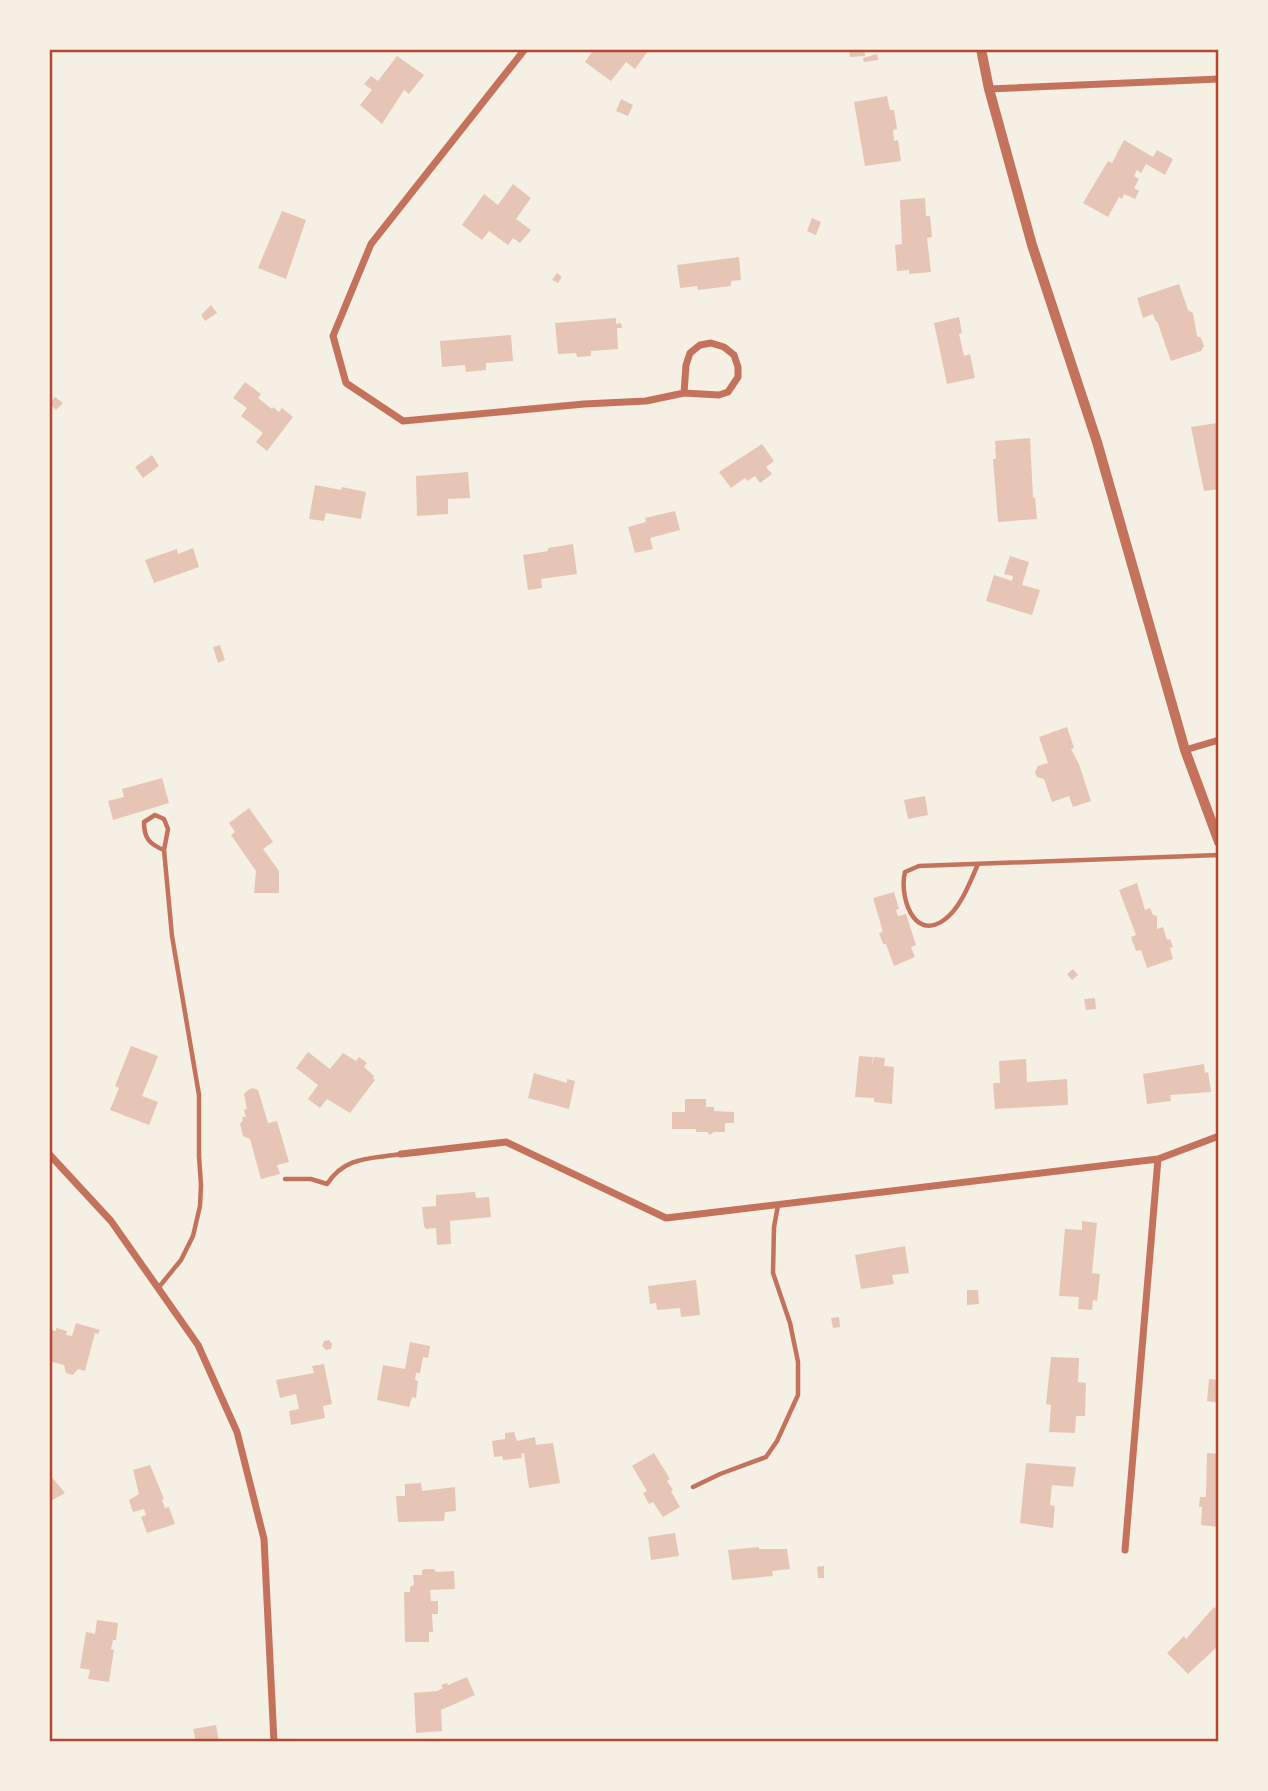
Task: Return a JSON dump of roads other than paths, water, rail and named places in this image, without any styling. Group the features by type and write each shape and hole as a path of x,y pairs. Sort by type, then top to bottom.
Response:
{"street":[{"path":"525,49 371,244 334,336 346,383 404,421 584,404 646,401 684,393 703,396 728,392 738,377 734,355 724,347 711,343 700,345 690,353 685,365 684,393"},
{"path":"981,49 989,89 1032,245 1097,442 1185,750 1219,842"},
{"path":"989,89 1219,79"},
{"path":"1185,750 1219,740"},
{"path":"401,1154 506,1142 666,1218 1158,1159 1219,1136"},
{"path":"49,1154 111,1221 159,1287 198,1345 237,1432 264,1539 274,1742"},
{"path":"1125,1550 1158,1159"}],"lane":[{"path":"159,1287 181,1260 193,1237 200,1206 201,1185 199,1095 172,936 164,850 168,829 164,820 155,815 144,822 144,836 152,845 164,850"},
{"path":"978,864 955,910 944,920 933,925 923,924 911,916 903,897 902,883 905,872 919,866 1219,855"},
{"path":"285,1179 311,1179 327,1184 334,1171 341,1166 401,1154"},
{"path":"693,1487 765,1457 777,1441 798,1395 798,1362 790,1324 774,1273 774,1227 778,1204"}]}
